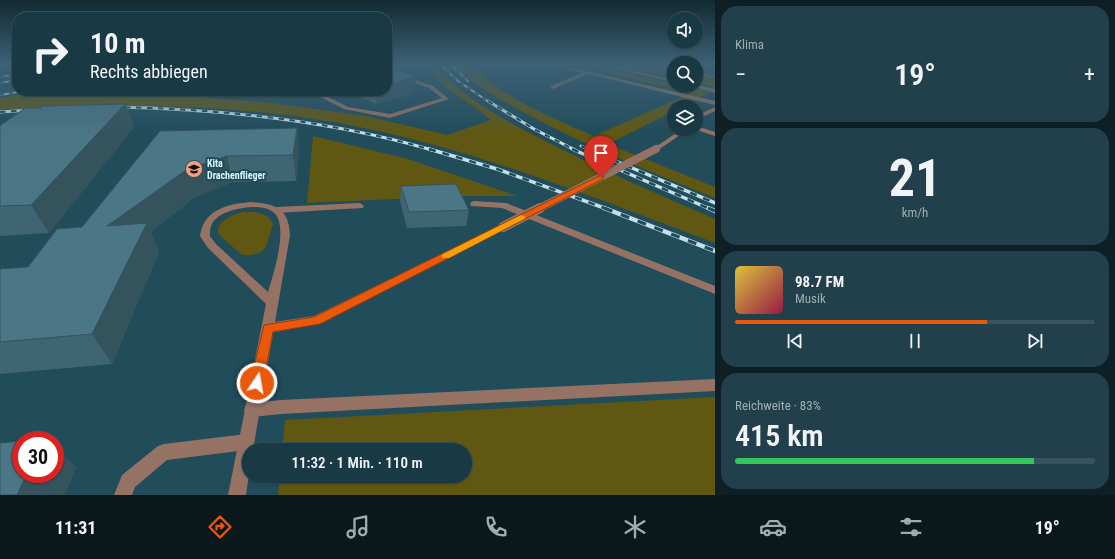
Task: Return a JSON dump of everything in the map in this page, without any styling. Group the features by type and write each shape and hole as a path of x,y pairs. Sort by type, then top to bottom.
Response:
{"street":[{"path":"322,96 346,108 390,116 446,99 431,87"},
{"path":"648,87 715,103"},
{"path":"703,88 715,91"},
{"path":"703,115 715,109"},
{"path":"703,130 715,134"},
{"path":"268,328 316,321 656,149 676,136"},
{"path":"237,495 251,410 268,328 271,302 281,266 286,225 283,217 276,210 267,205 250,204 237,206 218,213 209,222 205,229 206,237 212,246 271,302"},
{"path":"474,204 503,205 715,290"},
{"path":"276,210 360,206"},
{"path":"251,410 281,407 715,385"},
{"path":"124,495 128,481 164,452 246,442"}],"shaded area":[{"path":"446,87 458,87 491,112 557,147 655,193 715,219 715,243 585,194 498,164 454,150 364,128 319,120 228,109 91,106 0,110 0,98 12,96 204,96 207,98 264,102 366,116 447,135 491,120"},
{"path":"481,87 497,87 529,106 594,136 667,104 667,114 608,144 715,187 715,198 571,137 506,103"},
{"path":"703,90 710,92 695,100 675,100 691,93 687,92 703,92"},
{"path":"313,136 408,159 517,196 462,196 307,203"},
{"path":"242,212 256,212 264,214 273,224 266,247 260,253 242,255 219,235 218,230 221,223 229,217"},
{"path":"715,397 715,495 278,495 279,483 472,483 472,443 283,443 285,420"}],"building":[{"path":"125,104 31,205 0,206 0,126 25,108 41,108 43,106"},
{"path":"297,128 293,155 227,156 186,170 107,226 147,223 92,334 0,342 0,269 28,267 57,229 82,227 160,131"},
{"path":"456,184 469,210 409,212 401,186"},
{"path":"12,442 12,483 23,483 17,495 0,495 0,443"}],"railway":[{"path":"467,87 489,102"},
{"path":"0,95 12,93"},
{"path":"488,101 534,129 575,150"},
{"path":"114,107 194,110 274,118 354,131 432,150"},
{"path":"0,112 32,110"},
{"path":"581,146 590,150"},
{"path":"429,149 497,169 607,209"},
{"path":"572,149 710,209"},
{"path":"587,149 715,203"},
{"path":"604,208 715,251"},
{"path":"708,208 715,211"}],"slow traffic":[{"path":"446,256 521,218"}],"place":[{"name":"Kita Drachenflieger","path":"194,169"}],"route":[{"path":"257,383 268,328 316,321 601,177"}]}
